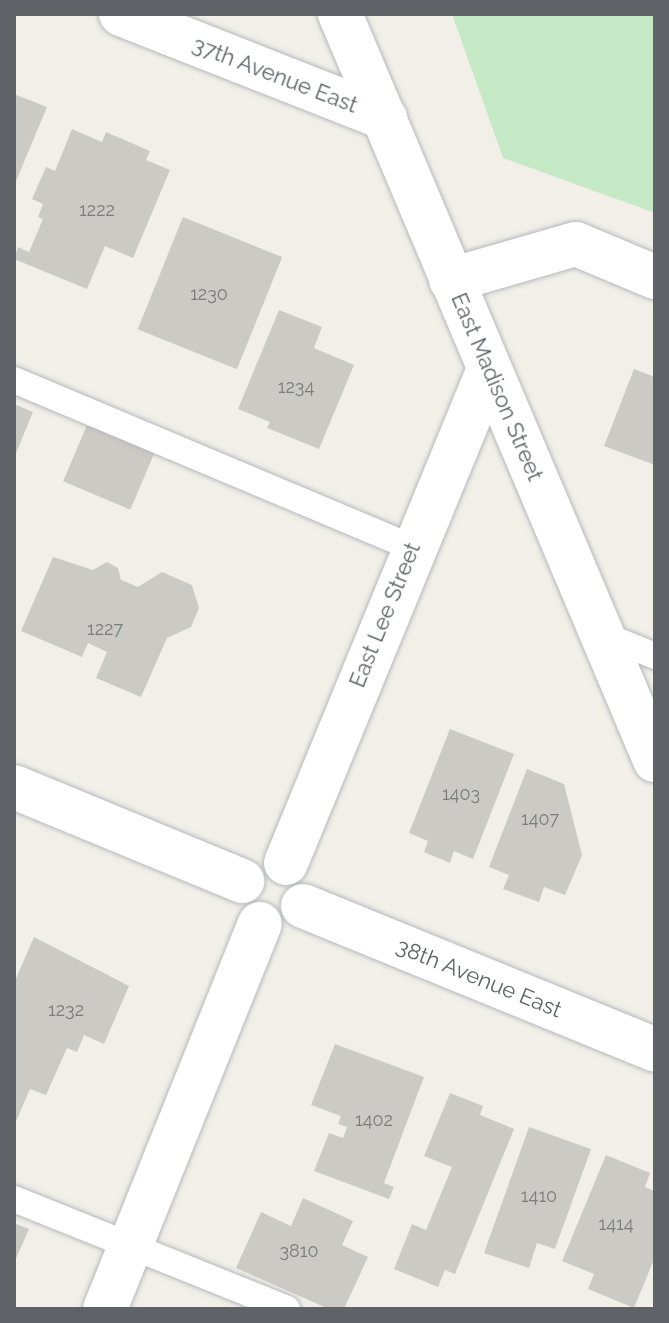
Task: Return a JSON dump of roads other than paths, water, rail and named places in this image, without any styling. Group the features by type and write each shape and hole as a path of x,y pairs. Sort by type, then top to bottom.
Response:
{"street":[{"name":"37th Avenue East","path":"121,14 385,118"},
{"name":"East Madison Street","path":"340,14 655,760"},
{"path":"451,280 576,244 655,277"},
{"name":"East Lee Street","path":"286,863 412,547 489,369"},
{"path":"14,787 242,881"},
{"path":"258,863 286,863 304,880 303,906 282,925 260,924 244,910 242,881 258,863"},
{"name":"38th Avenue East","path":"303,906 655,1050"},
{"path":"105,1309 260,924"}],"lane":[{"path":"14,380 412,547"},
{"path":"601,634 655,656"},
{"path":"14,1199 287,1309"}]}
